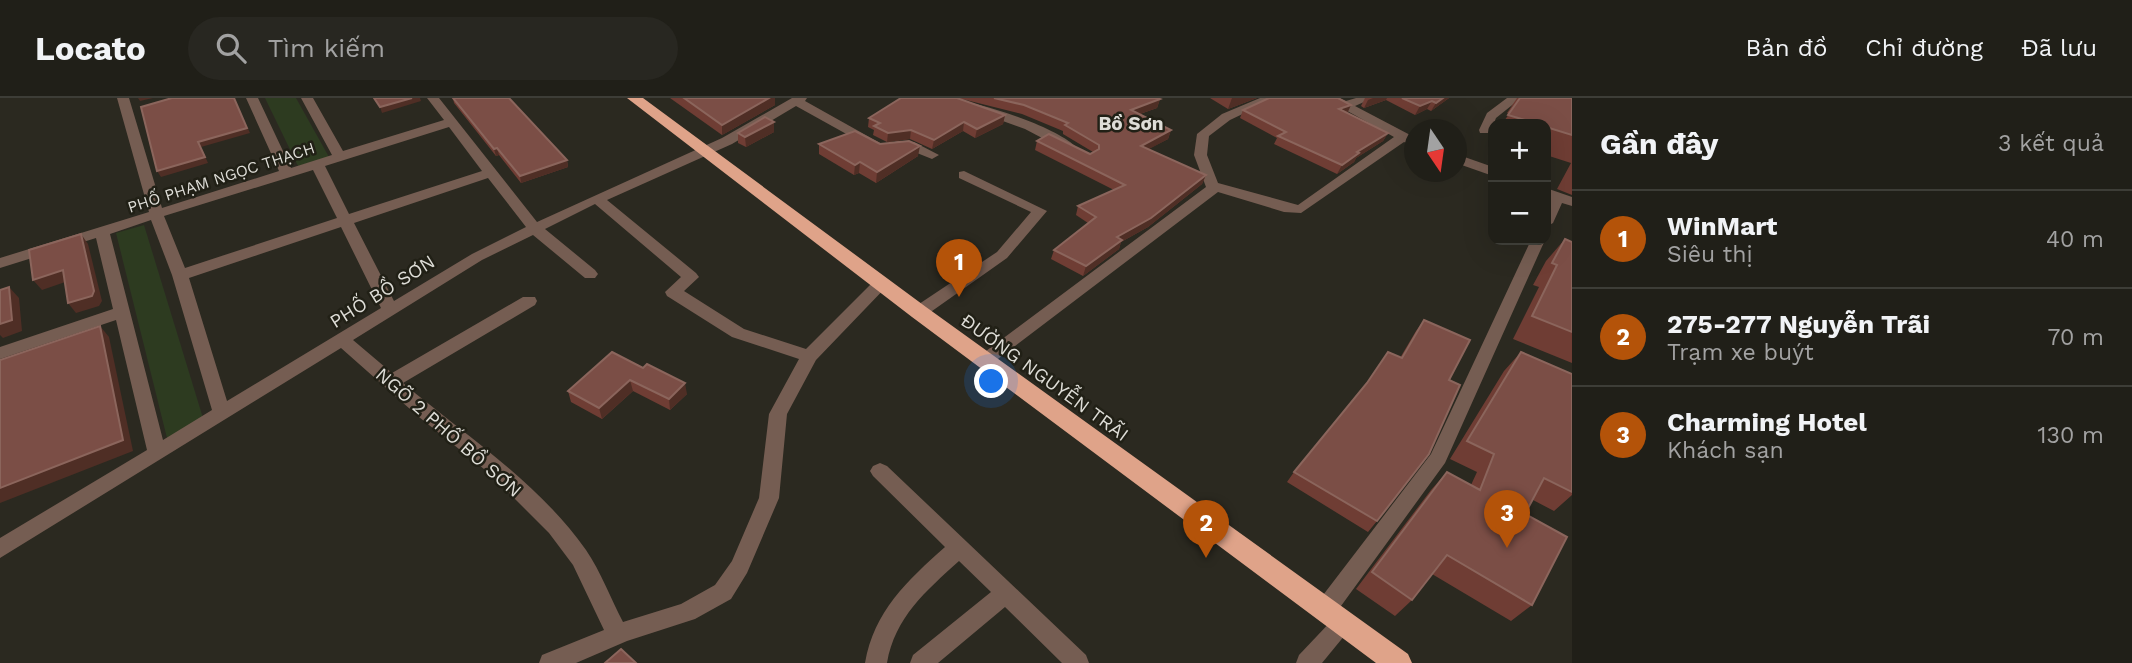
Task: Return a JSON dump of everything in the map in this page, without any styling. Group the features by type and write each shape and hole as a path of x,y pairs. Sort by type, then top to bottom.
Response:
{"highway":[{"name":"ĐƯỜNG NGUYỄN TRÃI","path":"634,98 919,313 1398,663"}],"street":[{"path":"252,98 287,174"},
{"path":"307,98 340,157"},
{"path":"433,98 533,227 590,274"},
{"path":"945,98 1029,126 1076,150"},
{"path":"1214,188 1201,158 1203,134 1226,117 1270,98"},
{"path":"1330,98 1404,137"},
{"path":"1345,106 1367,98"},
{"path":"1485,130 1491,116 1515,98"},
{"path":"798,100 885,149 901,144 932,155"},
{"name":"PHỐ BỒ SƠN","path":"0,549 390,309 533,227 706,152 798,100"},
{"path":"130,106 157,216 180,275 222,413"},
{"name":"PHỐ PHẠM NGỌC THẠCH","path":"0,263 452,122"},
{"path":"984,360 1214,188 1222,187 1289,209 1301,209 1404,142"},
{"path":"1467,162 1488,170"},
{"path":"317,164 390,309"},
{"path":"180,275 492,172"},
{"path":"919,313 1002,255 1040,211 964,176"},
{"path":"1551,213 1559,197"},
{"path":"596,198 691,277 673,292 738,333 809,356"},
{"path":"102,232 157,454"},
{"path":"1307,663 1438,458 1536,245"},
{"path":"550,663 618,634 687,612 723,592 740,566 769,498 778,414 809,356 881,284"},
{"path":"391,382 529,301"},
{"path":"0,353 122,312"},
{"name":"NGÕ 2 PHỐ BỒ SƠN","path":"342,340 496,468 556,527 580,559 618,634"},
{"path":"880,471 1078,663"},
{"path":"876,663 877,648 886,623 904,598 959,548"},
{"path":"921,663 1006,593"}],"green space":[{"path":"265,98 296,98 329,157 298,166"},
{"path":"144,225 203,418 167,438 116,233"}],"building":[{"path":"172,98 234,98 247,128 198,142 205,157 157,171 141,107"},
{"path":"374,98 412,98 380,107"},
{"path":"453,98 509,98 567,160 520,176 497,148 494,149"},
{"path":"684,98 769,98 722,125"},
{"path":"901,98 957,98 1005,115 977,129 964,122 934,140 911,130 888,133 874,126 880,123 869,118"},
{"path":"994,98 1160,99 1131,110 1171,130 1141,146 1206,175 1151,218 1117,237 1122,240 1086,266 1054,250 1096,217 1078,206 1125,185 1037,141 1049,134 1090,154 1099,149 1099,145 1065,125 1068,123 1024,105"},
{"path":"1269,98 1338,98 1351,105 1339,109 1388,133 1357,152 1359,153 1342,165 1278,136 1286,132 1243,110"},
{"path":"1402,98 1443,98 1436,103 1432,101 1420,106"},
{"path":"1520,98 1572,98 1572,135 1551,129 1551,119 1521,119 1508,115"},
{"path":"765,117 774,122 745,137 738,133"},
{"path":"855,131 880,144 909,141 920,146 877,172 860,162 855,165 819,144"},
{"path":"81,234 94,291 92,296 68,303 63,270 33,280 29,250"},
{"path":"1565,239 1572,242 1572,332 1532,316 1557,265 1552,263"},
{"path":"9,287 12,320 0,324 0,290"},
{"path":"1424,320 1470,340 1449,380 1460,385 1429,454 1377,521 1294,472 1367,383 1388,352 1402,358"},
{"path":"100,326 123,440 0,488 0,360"},
{"path":"612,352 643,368 647,364 685,383 669,399 630,380 599,408 568,391"},
{"path":"1521,352 1572,374 1572,492 1544,478 1525,514 1567,537 1532,605 1447,555 1412,600 1372,572 1447,472 1480,490 1494,454 1467,441"},
{"path":"621,649 636,663 605,663"}],"place":[{"name":"WinMart","path":"959,297"},
{"name":"Charming Hotel","path":"1507,548"},
{"name":"275-277 Nguyễn Trãi","path":"1206,558"}],"district":[{"name":"Bồ Sơn","path":"1131,123"}]}
